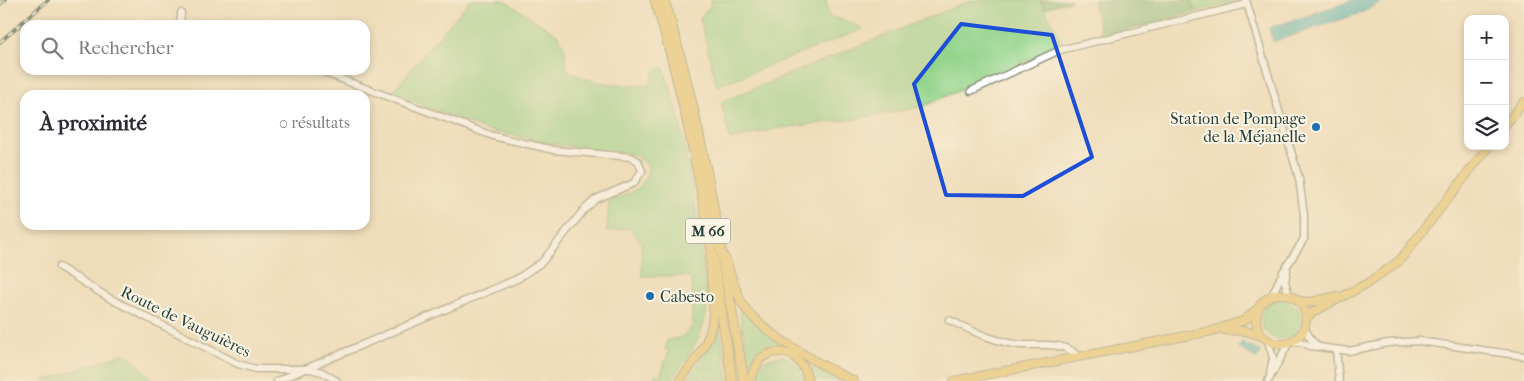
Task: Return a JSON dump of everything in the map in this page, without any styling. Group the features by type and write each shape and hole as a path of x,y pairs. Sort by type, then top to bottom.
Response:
{"highway":[{"name":"M 66","path":"655,0 688,123 710,240 732,381"},
{"name":"M 66","path":"664,0 697,121 723,252 744,381"}],"main road":[{"path":"1509,120 1524,102"},
{"path":"1306,318 1368,284 1399,261 1486,150"},
{"name":"M 66","path":"679,381 704,346 714,315 710,240"},
{"name":"M 66","path":"723,252 740,297 755,318 803,352 854,381"},
{"path":"954,381 1077,355 1212,330 1245,320 1266,298 1272,295 1289,295 1299,301 1319,301 1349,293"},
{"path":"1212,330 1246,330 1281,345 1290,343 1305,329 1306,318 1299,301"},
{"path":"1257,309 1256,323 1265,338"},
{"path":"749,381 760,359 776,352 796,357 805,369 808,381"}],"street":[{"path":"971,91 1060,50 1247,2 1299,178 1305,230 1304,239 1290,264 1283,272 1272,295"},
{"path":"180,20 181,13"},
{"path":"277,381 310,369 466,299 502,286 529,272 542,262 583,211 596,199 634,183 640,177 641,166 638,161 631,157 554,150 493,136 330,75"},
{"path":"1289,295 1285,282 1290,264"},
{"name":"Route de Vauguières","path":"59,267 109,298 238,364 256,369 310,369 322,372 337,381"},
{"path":"948,320 980,334 1014,344 1061,346 1070,349 1077,355"},
{"path":"1305,329 1312,342 1320,347"},
{"path":"1265,338 1273,358 1268,381"},
{"path":"1268,381 1290,343 1301,342 1349,351 1388,343 1419,341 1524,356"},
{"path":"1336,350 1339,381"}],"highlighted area":[{"path":"961,24 1052,35 1092,157 1023,196 946,195 914,84"}],"green space":[{"path":"470,0 504,0 558,35 565,49 566,69 584,78 617,85 649,85 655,71 663,67 682,131 694,198 707,296 706,314 701,332 671,381 653,381 656,374 660,376 669,351 665,349 667,340 681,338 692,327 692,280 687,276 642,276 641,242 629,228 607,232 609,201 636,190 645,180 648,166 635,155 554,144 482,129 392,92"},
{"path":"710,0 826,0 829,17 845,20 863,29 717,86 700,18 711,5"},
{"path":"972,0 1040,0 1064,45 921,107 855,119 780,128 730,140 721,102"},
{"path":"1040,0 1072,0 1044,9"},
{"path":"1093,0 1191,0 1196,12 1101,37"},
{"path":"1192,0 1242,0 1195,12"},
{"path":"1277,299 1285,299 1292,302 1298,308 1301,319 1298,330 1292,336 1285,339 1277,339 1270,336 1264,330 1261,323 1261,315 1264,308 1270,302"},
{"path":"739,307 752,319 845,381 812,381 810,370 804,361 796,354 786,350 766,351 756,356 749,365"},
{"path":"718,317 728,381 703,378 686,381 711,343"},
{"path":"126,353 155,381 44,381"},
{"path":"783,356 798,365 804,381 755,381 764,360"}],"water":[{"path":"1354,0 1385,0 1361,13 1273,42 1269,28"},
{"path":"1242,342 1261,352 1257,359 1238,348"}],"railway":[{"path":"0,4 5,0"},
{"path":"25,20 48,0"},
{"path":"0,42 20,24"}],"place":[{"name":"Station de Pompage de la Méjanelle","path":"1316,127"},
{"name":"Cabesto","path":"650,296"}]}
